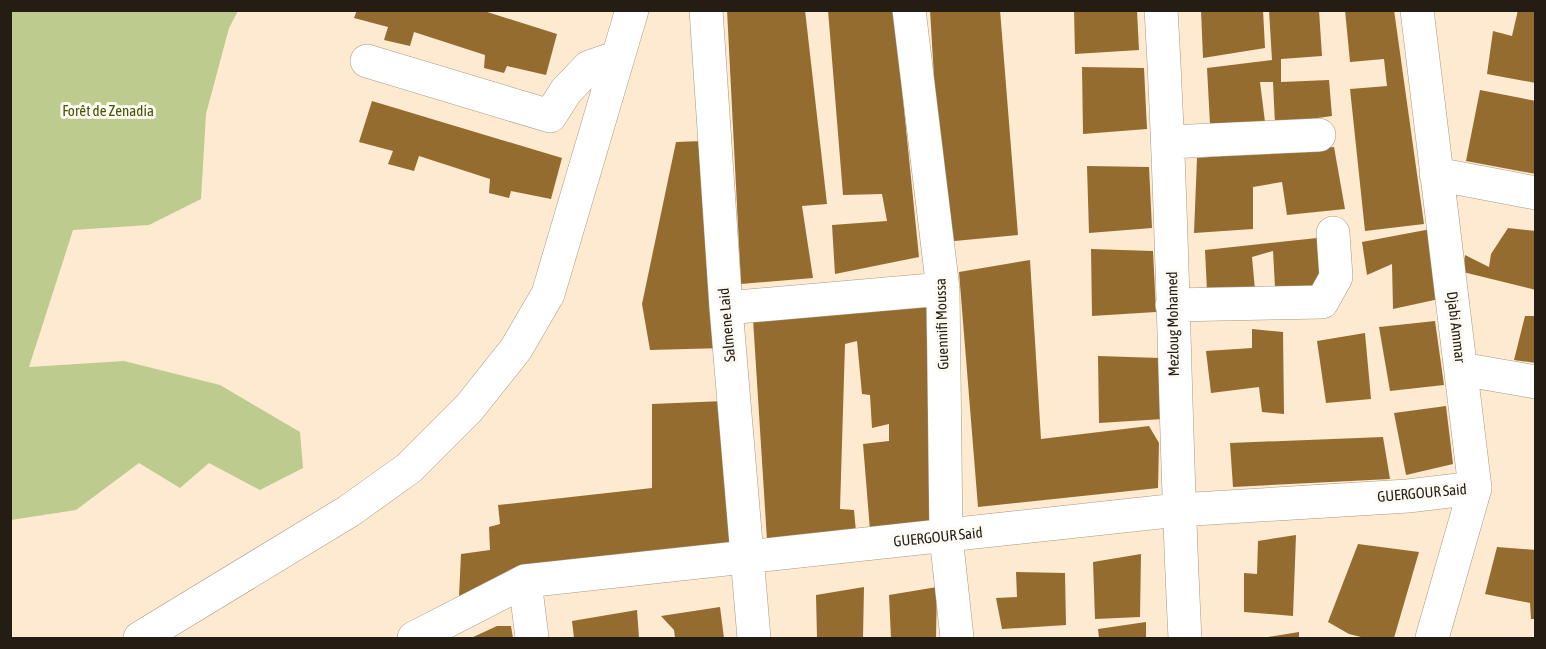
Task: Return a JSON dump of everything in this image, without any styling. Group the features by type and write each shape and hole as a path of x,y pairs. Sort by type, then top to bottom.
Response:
{"street":[{"path":"140,639 349,511 409,468 469,408 516,349 548,294 632,10"},
{"name":"Salmene Laid","path":"706,10 726,308 754,639"},
{"name":"Guennifi Moussa","path":"909,10 943,289 946,536 957,639"},
{"name":"Mezloug Mohamed","path":"1161,10 1169,142 1178,510 1185,639"},
{"name":"Djabi Ammar","path":"1418,10 1475,488 1432,639"},
{"path":"368,61 550,116 566,91 589,67 618,57"},
{"path":"1169,142 1319,135"},
{"path":"1436,174 1536,193"},
{"path":"1172,305 1322,302 1336,277 1333,232"},
{"path":"726,308 943,289"},
{"path":"1461,369 1536,382"},
{"name":"GUERGOUR Said","path":"414,639 525,581 1178,510 1408,496 1475,488"},
{"path":"525,581 532,639"}],"green space":[{"name":"Forêt de Zenadia","path":"10,11 238,11 229,28 206,114 201,199 149,225 73,230 29,367 124,361 220,385 300,432 303,468 260,490 209,463 180,488 139,463 76,510 11,520"}],"building":[{"path":"357,10 481,10 557,34 546,75 507,66 504,73 484,68 485,55 414,32 410,46 384,40 388,27 354,18"},
{"path":"727,10 805,10 827,204 802,206 813,278 741,284"},
{"path":"828,10 894,10 919,257 835,274 832,225 887,221 882,194 843,195"},
{"path":"930,10 1000,10 1018,235 944,242"},
{"path":"1074,10 1137,10 1139,50 1075,54"},
{"path":"1201,10 1263,10 1265,48 1203,58"},
{"path":"1269,10 1319,10 1322,56 1281,59 1281,82 1329,80 1332,116 1275,124 1273,82 1260,82 1265,122 1210,124 1207,68 1272,60"},
{"path":"1345,10 1394,10 1424,224 1365,231 1350,89 1387,86 1384,59 1350,62"},
{"path":"1518,10 1536,10 1536,83 1487,74 1493,31 1512,36"},
{"path":"1082,67 1144,68 1147,129 1083,134"},
{"path":"1480,90 1536,101 1536,174 1466,161"},
{"path":"372,101 562,158 551,199 511,191 509,198 489,193 490,179 419,156 414,171 388,164 393,151 359,142"},
{"path":"703,141 724,348 650,350 642,304 676,142"},
{"path":"1334,147 1345,209 1287,215 1282,182 1253,187 1253,229 1194,233 1197,158"},
{"path":"1087,166 1149,167 1152,228 1089,233"},
{"path":"1508,228 1536,231 1536,290 1463,272 1465,255 1489,267 1491,254"},
{"path":"1431,229 1439,299 1393,309 1392,264 1367,275 1362,242"},
{"path":"1317,238 1321,289 1275,287 1273,251 1252,257 1255,290 1207,291 1205,250"},
{"path":"1091,249 1153,251 1156,312 1092,316"},
{"path":"1030,260 1041,439 1149,426 1159,443 1158,488 978,507 959,272"},
{"path":"926,303 932,522 870,530 863,444 889,441 889,424 872,428 870,395 862,394 857,341 845,344 840,509 854,510 856,532 767,540 753,319"},
{"path":"1525,316 1536,316 1536,363 1514,360"},
{"path":"1435,321 1444,385 1390,391 1379,327"},
{"path":"1252,329 1283,332 1284,414 1262,412 1259,387 1211,393 1206,351 1252,348"},
{"path":"1365,333 1371,399 1326,403 1317,341"},
{"path":"1098,356 1160,358 1163,419 1099,423"},
{"path":"724,401 735,550 459,596 461,554 490,550 489,527 500,524 498,505 652,488 652,404"},
{"path":"1446,406 1453,464 1406,475 1394,413"},
{"path":"1383,437 1390,479 1233,487 1230,443"},
{"path":"1296,535 1293,616 1244,612 1244,573 1257,574 1258,541"},
{"path":"1358,544 1419,552 1394,638 1365,638 1349,634 1328,622"},
{"path":"1497,547 1536,550 1536,619 1531,619 1530,603 1485,594"},
{"path":"1141,554 1140,617 1095,619 1093,562"},
{"path":"1016,572 1065,573 1066,625 1002,629 996,598 1017,597"},
{"path":"864,587 863,638 817,638 816,595"},
{"path":"937,587 936,638 891,638 889,595"},
{"path":"720,607 724,638 675,638 674,630 661,616"},
{"path":"637,610 639,638 574,638 572,621"},
{"path":"1146,622 1146,638 1099,638 1098,629"},
{"path":"497,626 511,626 513,638 471,638"},
{"path":"1299,632 1299,638 1268,638 1268,637"}]}
